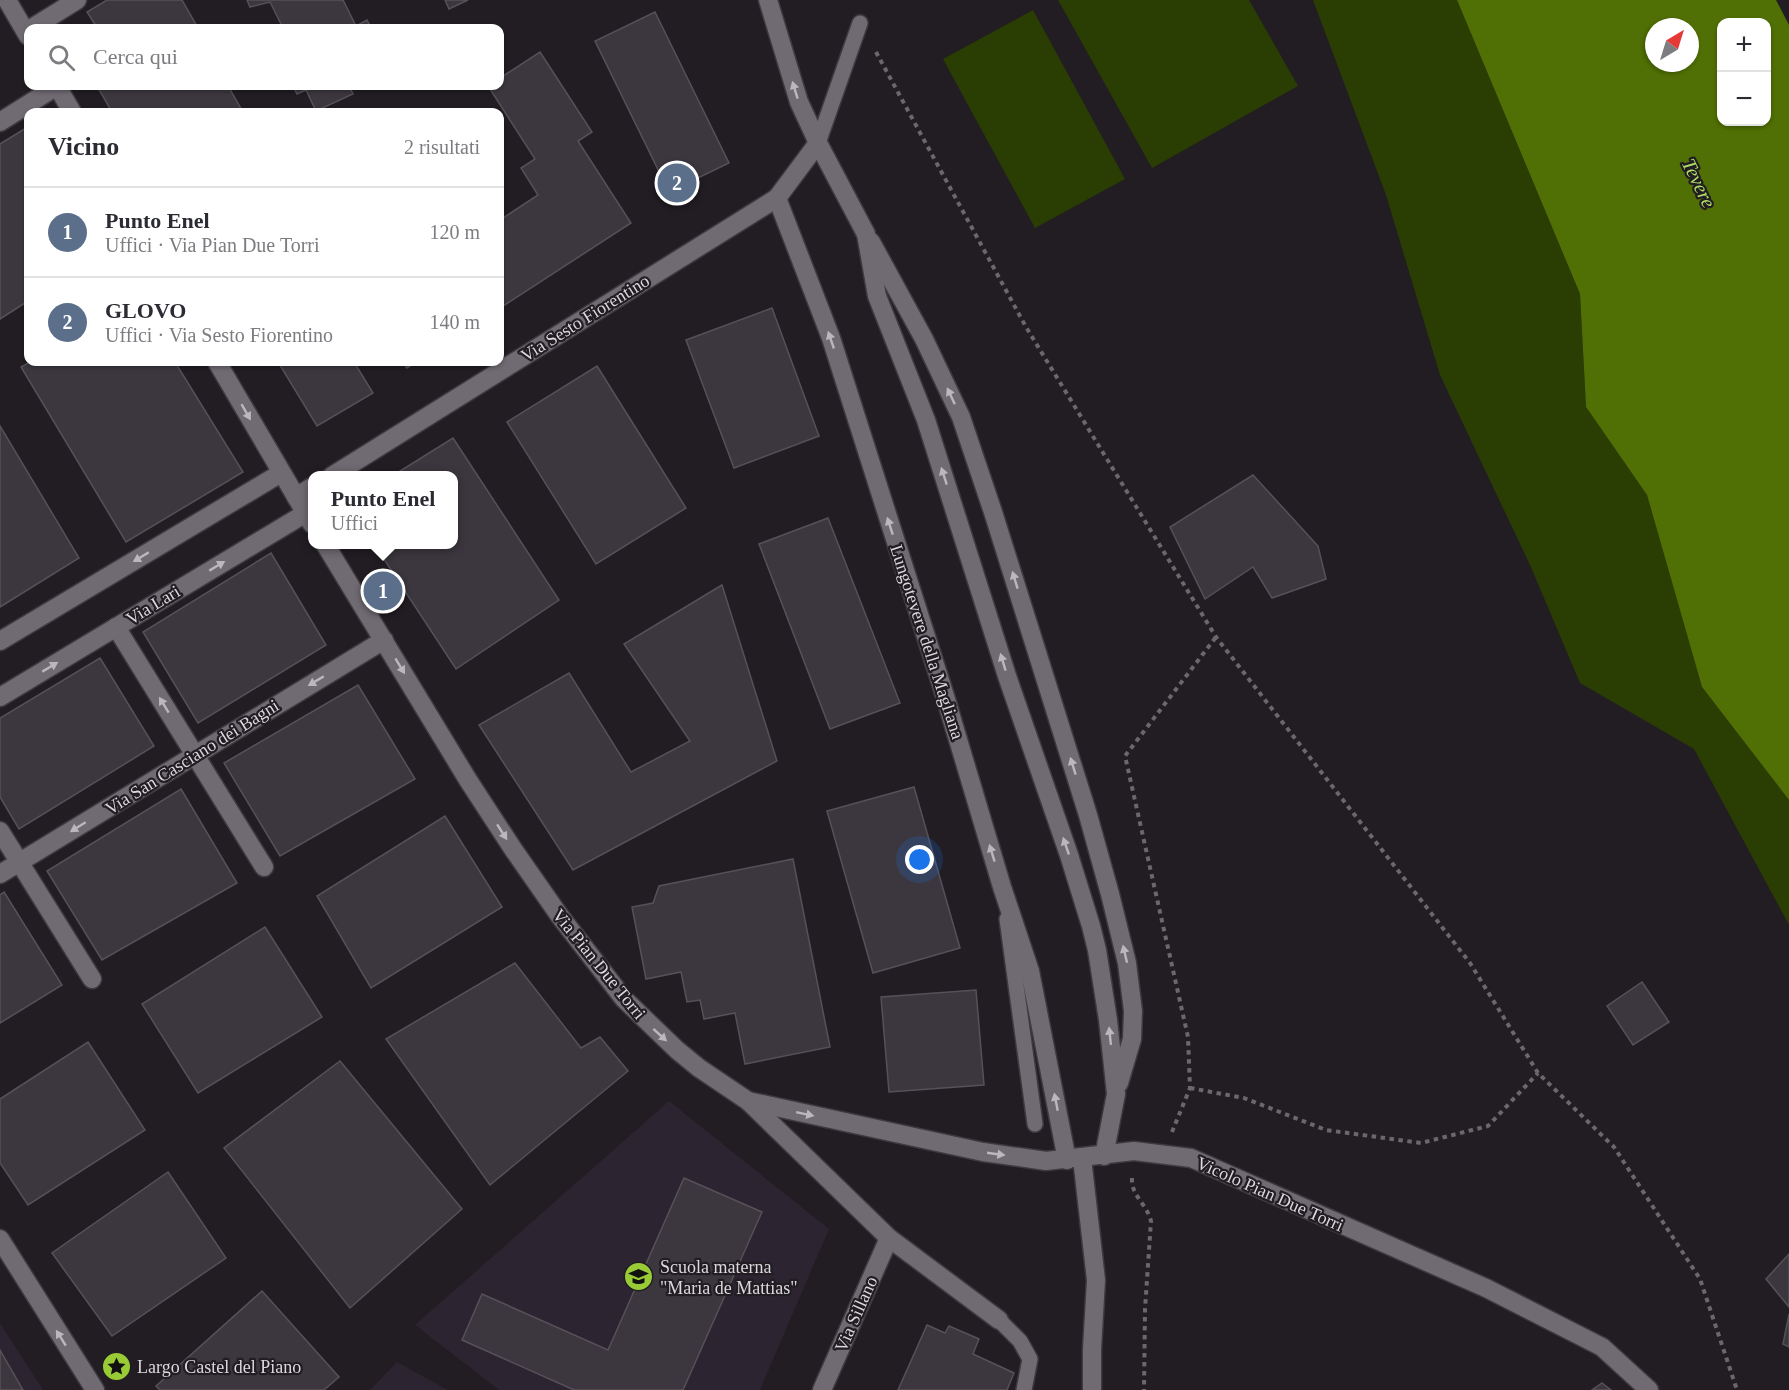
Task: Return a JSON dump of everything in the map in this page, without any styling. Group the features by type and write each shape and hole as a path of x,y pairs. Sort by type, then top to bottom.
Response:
{"street":[{"path":"7,0 24,25"},
{"path":"41,24 77,0"},
{"path":"768,0 799,102 866,234 924,339 961,417 1088,815 1127,963 1133,1011 1132,1039 1116,1094 1104,1156"},
{"path":"0,122 51,90"},
{"path":"59,90 70,108"},
{"path":"777,198 819,143"},
{"name":"Via Sesto Fiorentino","path":"340,471 777,198"},
{"name":"Lungotevere della Magliana","path":"777,198 831,338 1030,971 1074,1159 1096,1280 1092,1390"},
{"path":"866,234 877,296 926,420 1007,676 1091,926 1108,1020 1116,1094"},
{"path":"218,366 305,511"},
{"path":"0,641 281,473"},
{"name":"Via Lari","path":"0,697 305,511"},
{"name":"Via Pian Due Torri","path":"328,549 493,819 559,915 624,999 658,1033 699,1068 748,1101 889,1238 999,1320"},
{"path":"116,627 264,867"},
{"name":"Via San Casciano dei Bagni","path":"0,874 384,640"},
{"path":"0,831 92,979"},
{"name":"Vicolo Pian Due Torri","path":"748,1101 983,1152 1046,1161 1134,1151 1191,1158 1486,1288 1602,1347 1649,1390"},
{"name":"Via Sillano","path":"822,1390 889,1238"},
{"path":"0,1239 93,1389"}],"lane":[{"path":"819,143 860,23"},
{"path":"1002,887 1035,1124"},
{"path":"999,1320 1020,1341 1030,1359 1024,1390"}],"path":[{"path":"860,23 1026,327 1216,637 1470,963 1538,1073 1614,1147 1700,1279 1737,1390"},
{"path":"1168,1154 1173,1126 1190,1088 1188,1038 1125,756 1216,637"},
{"path":"1190,1088 1244,1098 1326,1130 1421,1143 1488,1126 1538,1073"}],"shaded area":[{"path":"1058,0 1249,0 1298,86 1152,168"},
{"path":"1313,0 1457,0 1580,294 1586,407 1647,495 1702,687 1789,800 1789,925 1694,749 1580,683 1530,565 1440,375 1386,195"},
{"path":"1033,10 1125,179 1035,228 943,59"},
{"name":"Scuola materna \"Maria de Mattias\"","path":"669,1101 829,1229 760,1390 499,1390 415,1325"},
{"path":"0,1323 43,1390 0,1390"},
{"path":"397,1362 448,1390 370,1390"}],"water":[{"name":"Tevere","path":"1457,0 1776,0 1789,25 1789,800 1702,687 1647,495 1586,407 1580,294"}],"building":[{"path":"107,0 182,0 196,24 95,24 87,12"},
{"path":"247,0 343,0 355,24 281,24 270,2 250,7"},
{"path":"445,0 468,0 449,9"},
{"path":"655,12 729,163 669,192 595,41"},
{"path":"540,52 592,132 578,141 631,223 504,305 504,217 538,195 521,168 535,159 491,90 504,90 504,75"},
{"path":"99,90 230,90 241,108 110,108"},
{"path":"306,90 351,90 353,94 323,108 315,108"},
{"path":"24,129 24,304 0,319 0,144"},
{"path":"772,308 819,436 734,468 686,340"},
{"path":"177,366 243,472 126,542 21,367"},
{"path":"280,366 356,366 373,393 317,426"},
{"path":"597,366 686,508 596,564 507,422"},
{"path":"0,426 79,558 0,607"},
{"path":"453,438 559,600 456,669 377,549 458,549 458,471 400,471"},
{"path":"1253,475 1318,546 1326,579 1272,598 1253,567 1205,599 1170,527"},
{"path":"828,518 900,703 830,729 759,544"},
{"path":"271,553 326,645 198,723 143,632"},
{"path":"722,585 777,761 573,870 479,725 569,673 631,772 690,741 624,644"},
{"path":"100,658 154,746 19,829 0,797 0,718"},
{"path":"358,685 415,779 280,856 224,763"},
{"path":"914,787 960,948 873,973 827,811"},
{"path":"181,789 237,883 102,960 47,871"},
{"path":"445,816 502,907 371,988 317,896"},
{"path":"793,859 830,1047 745,1064 735,1013 704,1019 700,1000 687,1002 681,972 646,979 632,907 653,903 659,886"},
{"path":"4,892 62,985 0,1023 0,895"},
{"path":"265,927 322,1017 198,1093 142,1004"},
{"path":"515,963 581,1048 600,1037 628,1071 490,1185 386,1039"},
{"path":"1642,982 1669,1022 1633,1045 1607,1006"},
{"path":"976,990 984,1085 889,1092 881,997"},
{"path":"88,1042 145,1130 28,1205 0,1163 0,1099"},
{"path":"340,1061 462,1209 350,1308 224,1148"},
{"path":"168,1172 226,1258 112,1336 52,1253"},
{"path":"684,1178 762,1212 683,1390 574,1390 462,1340 482,1294 608,1350"},
{"path":"1789,1254 1789,1307 1766,1279"},
{"path":"262,1291 339,1377 324,1390 160,1390 156,1386"},
{"path":"1789,1314 1789,1347 1783,1344"},
{"path":"927,1325 945,1333 949,1326 979,1339 973,1354 1014,1373 1007,1390 898,1390"},
{"path":"0,1350 23,1390 0,1390"},
{"path":"1602,1383 1611,1390 1592,1390"}],"place":[{"name":"GLOVO","path":"677,183"},
{"name":"Punto Enel","path":"383,591"},
{"name":"Scuola materna \"Maria de Mattias\"","path":"639,1277"},
{"name":"Largo Castel del Piano","path":"116,1367"}]}
